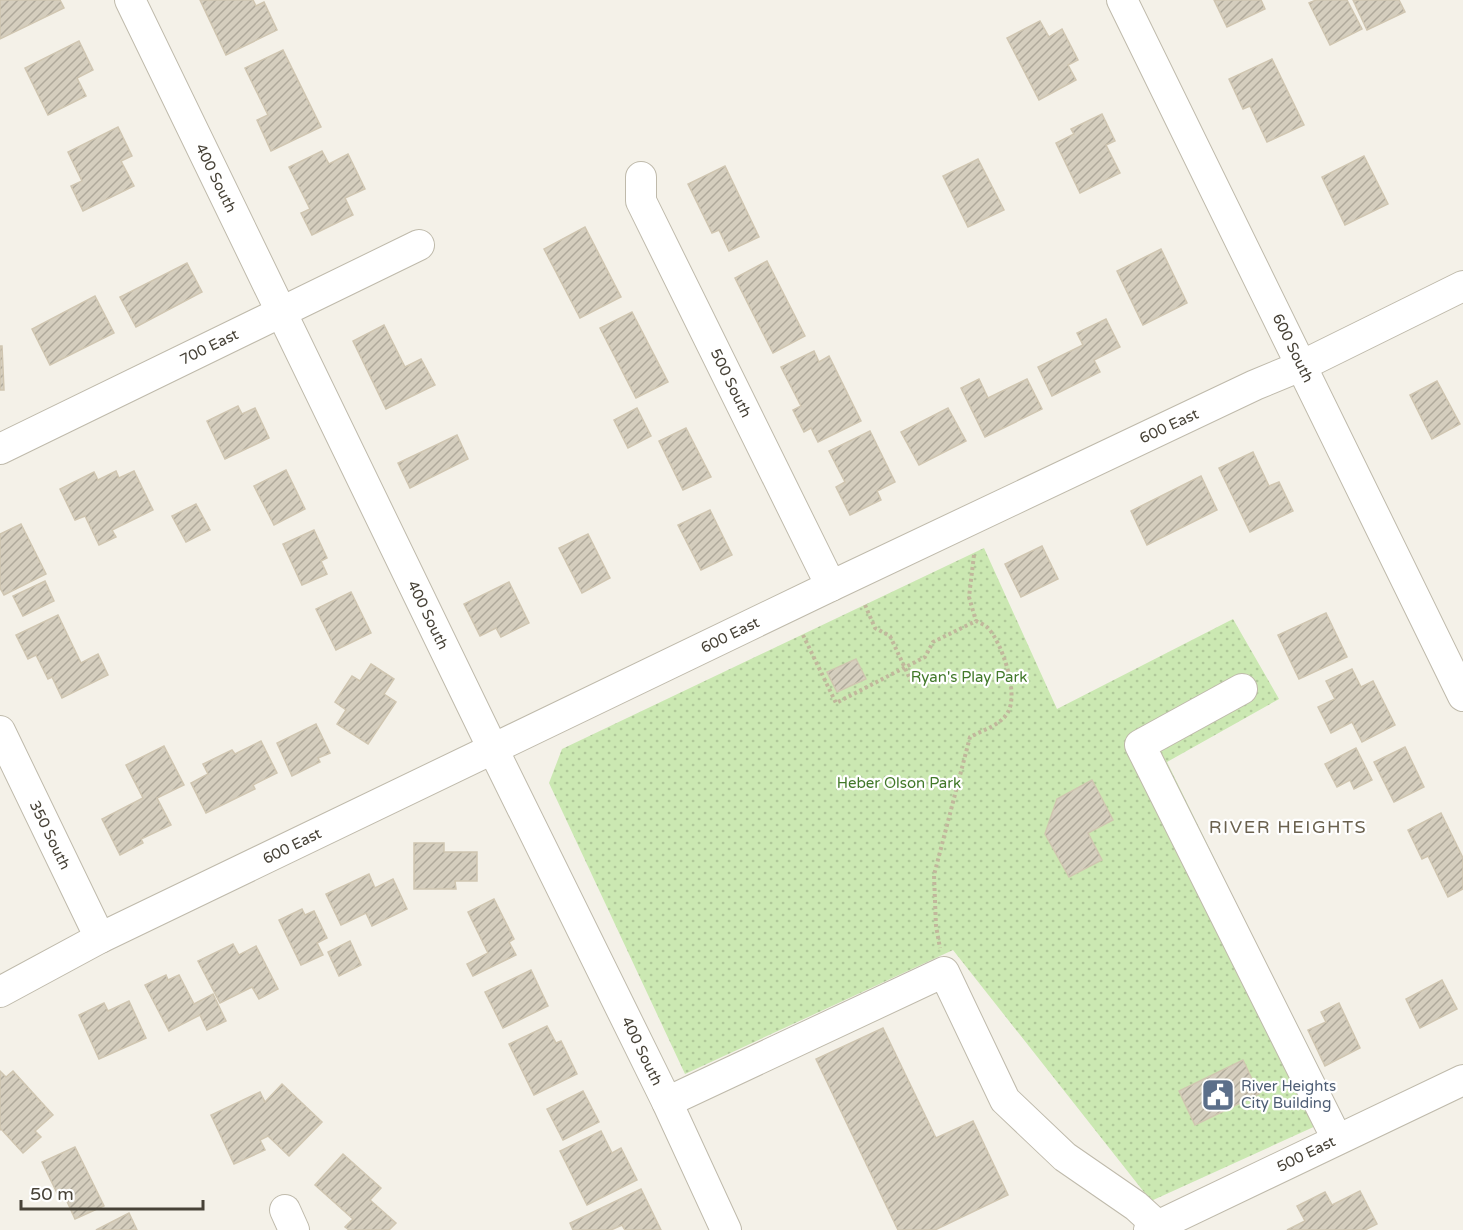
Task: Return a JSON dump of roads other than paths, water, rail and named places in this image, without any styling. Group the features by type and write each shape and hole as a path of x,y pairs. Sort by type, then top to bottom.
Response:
{"street":[{"name":"400 South","path":"130,0 667,1102 726,1230"},
{"name":"600 South","path":"1122,0 1463,696"},
{"name":"500 South","path":"641,177 641,201 831,586"},
{"name":"700 East","path":"0,449 419,245"},
{"name":"600 East","path":"0,992 100,938 831,586 1255,385 1301,366 1463,286"},
{"path":"1242,689 1140,745 1337,1139"},
{"name":"350 South","path":"0,731 100,938"},
{"path":"667,1102 944,972 1005,1100 1065,1157 1167,1226"},
{"name":"500 East","path":"1167,1226 1337,1139 1463,1080"}],"place":[{"name":"River Heights City Building","path":"1218,1095"}],"district":[{"name":"RIVER HEIGHTS","path":"1288,827"}],"park label":[{"name":"Ryan's Play Park","path":"969,677"},
{"name":"Heber Olson Park","path":"899,783"}]}
